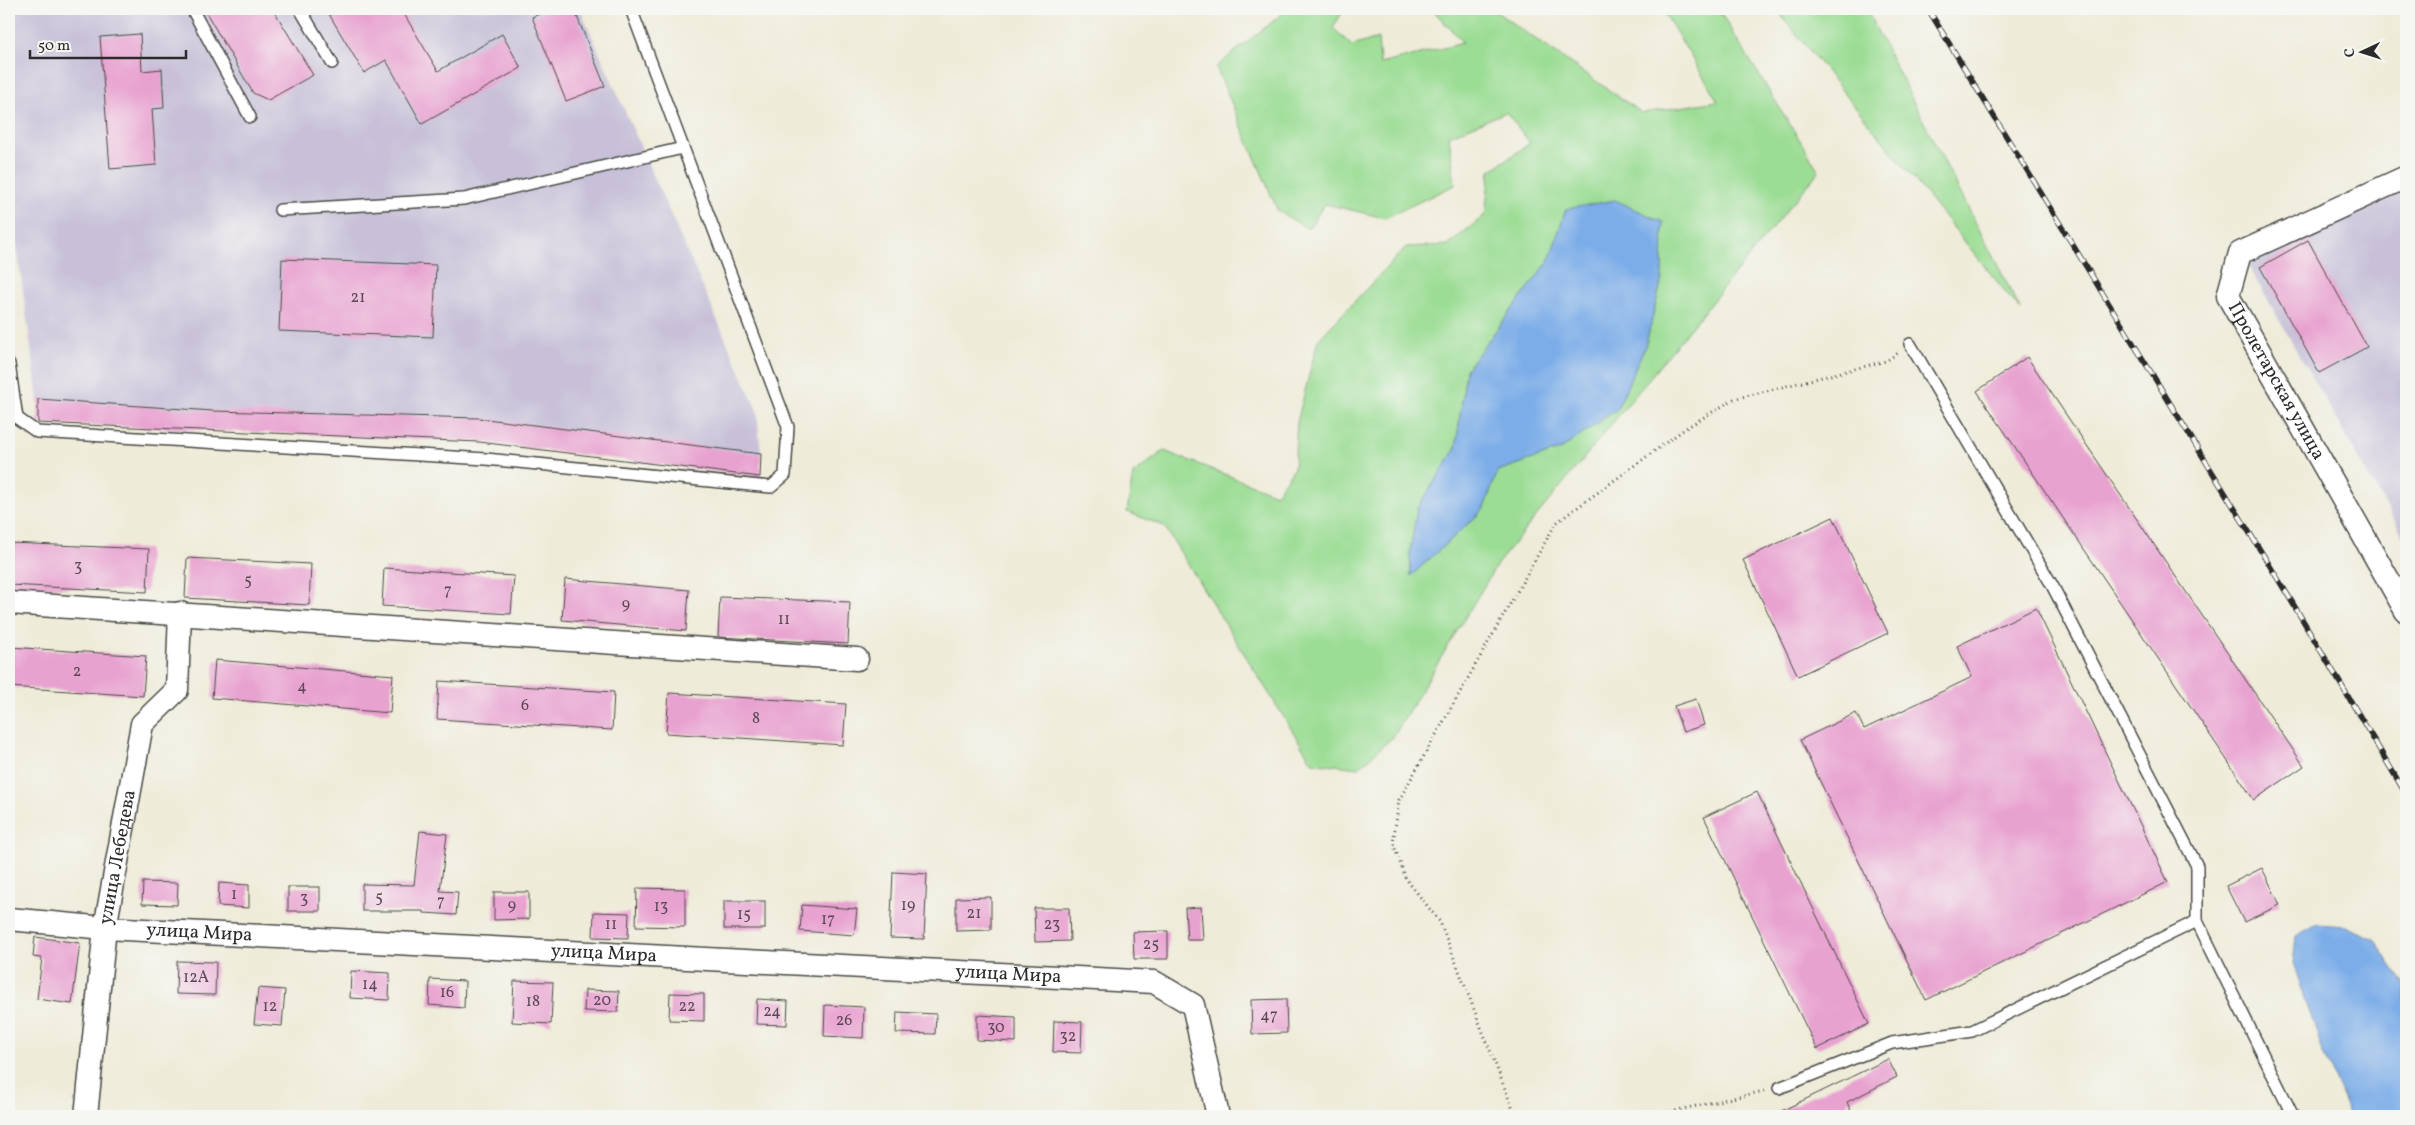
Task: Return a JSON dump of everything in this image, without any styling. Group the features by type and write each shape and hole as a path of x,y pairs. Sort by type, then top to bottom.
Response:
{"street":[{"name":"Пролетарская улица","path":"2406,177 2240,253 2228,296 2406,611"},
{"path":"9,603 180,613 856,660"},
{"name":"улица Лебедева","path":"86,1116 106,928 142,724 177,690 180,613"},
{"name":"улица Мира","path":"9,919 106,928 1154,982 1193,1005 1218,1116"}],"lane":[{"path":"192,9 250,117"},
{"path":"300,9 332,63"},
{"path":"9,364 17,418 38,432 486,459 771,487 785,475 788,427 632,9"},
{"path":"280,210 464,199 683,148"},
{"path":"1910,344 2052,585 2197,866 2197,921 2293,1116"},
{"path":"1779,1088 1892,1043 1972,1030 2197,921"}],"path":[{"path":"1523,1116 1514,1112 1440,922 1406,879 1393,843 1399,800 1556,523 1686,428 1734,399 1886,361 1910,344"},
{"path":"1651,1116 1779,1088"}],"shaded area":[{"path":"9,9 580,9 757,410 761,454 479,418 213,411 38,399 9,190"},
{"path":"2406,191 2406,541 2247,264"}],"green space":[{"path":"1288,9 1361,9 1343,11 1333,28 1352,46 1378,38 1380,64 1463,43 1432,9 1492,9 1642,113 1718,101 1662,9 1718,9 1819,171 1498,563 1393,737 1358,768 1312,762 1164,526 1127,512 1133,474 1164,451 1276,494 1294,468 1297,422 1318,340 1406,247 1448,245 1485,215 1490,171 1530,143 1506,112 1449,136 1455,185 1385,218 1325,204 1308,229 1278,211 1216,67","holes":["1566,209 1662,278 1646,344 1617,409 1562,449 1498,471 1483,510 1411,576 1410,552 1417,509 1456,448 1466,370 1549,261"]},
{"path":"1776,9 1866,9 2021,311"}],"water":[{"path":"1615,200 1663,222 1662,278 1646,344 1617,409 1562,449 1498,471 1483,510 1411,576 1410,552 1417,509 1456,448 1466,370 1549,261 1566,209"},
{"path":"2317,924 2346,926 2374,939 2406,987 2406,1116 2350,1116 2321,1046 2293,963 2296,936"}],"building":[{"path":"204,9 273,9 313,75 268,100 253,93"},
{"path":"326,9 401,9 438,71 502,34 521,68 422,124 386,60 364,73"},
{"path":"552,9 574,9 605,86 566,101 532,17"},
{"path":"140,34 142,71 162,69 164,108 152,109 156,165 110,169 100,37"},
{"path":"2308,240 2367,347 2319,373 2260,267"},
{"path":"282,259 436,265 433,337 279,331"},
{"path":"2027,357 2304,766 2254,800 1977,391"},
{"path":"38,399 213,411 479,418 761,454 760,477 479,442 38,423"},
{"path":"1833,517 1888,633 1798,676 1743,560"},
{"path":"9,543 149,549 147,592 9,585"},
{"path":"187,558 311,564 309,605 185,598"},
{"path":"384,568 514,576 511,614 382,606"},
{"path":"565,579 689,590 686,631 562,620"},
{"path":"720,597 850,602 848,644 718,637"},
{"path":"2036,608 2168,882 1926,1000 1800,740 1856,713 1864,729 1972,677 1957,646"},
{"path":"9,647 146,656 143,696 9,687"},
{"path":"215,660 393,675 390,713 212,698"},
{"path":"439,681 614,692 612,730 437,719"},
{"path":"669,693 846,704 843,745 666,733"},
{"path":"1696,699 1704,725 1683,732 1674,706"},
{"path":"1757,792 1869,1024 1817,1049 1704,817"},
{"path":"420,831 447,834 440,891 458,892 456,915 424,913 424,911 362,911 362,884 414,885"},
{"path":"2262,868 2280,905 2244,922 2226,886"},
{"path":"893,872 927,874 924,939 890,938"},
{"path":"143,882 178,883 177,905 142,904"},
{"path":"219,883 249,885 249,908 218,906"},
{"path":"288,887 320,887 320,911 288,911"},
{"path":"637,888 685,889 685,927 636,926"},
{"path":"494,892 529,892 529,919 494,920"},
{"path":"991,897 991,930 956,931 956,898"},
{"path":"724,901 765,901 765,929 724,929"},
{"path":"802,905 857,909 854,935 800,931"},
{"path":"1201,907 1203,940 1187,940 1185,908"},
{"path":"1034,908 1069,908 1070,941 1035,942"},
{"path":"594,912 629,913 628,938 593,937"},
{"path":"1168,931 1168,959 1134,959 1133,932"},
{"path":"35,937 80,943 72,1004 37,999 42,958 33,957"},
{"path":"177,961 216,962 215,995 176,994"},
{"path":"351,971 390,973 389,1000 350,998"},
{"path":"430,979 465,981 464,1008 429,1005"},
{"path":"514,981 553,982 551,1024 512,1022"},
{"path":"258,988 285,990 282,1026 254,1024"},
{"path":"585,990 619,991 618,1012 584,1011"},
{"path":"670,993 704,994 704,1021 669,1020"},
{"path":"757,999 788,1001 787,1025 756,1024"},
{"path":"1286,999 1287,1033 1252,1034 1251,1000"},
{"path":"825,1005 864,1007 863,1038 824,1036"},
{"path":"897,1012 936,1014 935,1034 896,1033"},
{"path":"977,1015 1016,1017 1016,1042 977,1040"},
{"path":"1054,1021 1082,1022 1081,1053 1053,1052"},
{"path":"1888,1059 1897,1077 1847,1102 1853,1116 1771,1116"}],"railway":[{"path":"1928,9 2289,597 2406,794"}]}
